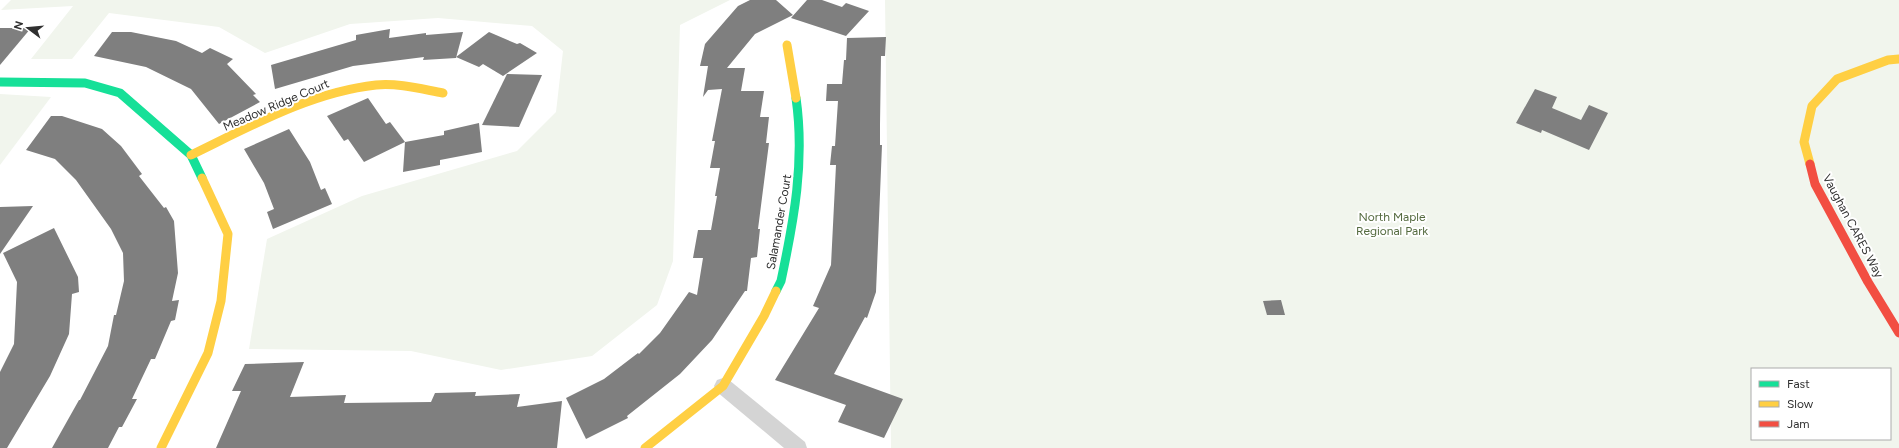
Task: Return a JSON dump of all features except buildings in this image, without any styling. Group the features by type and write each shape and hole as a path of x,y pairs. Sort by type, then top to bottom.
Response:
{"street":[{"name":"Salamander Court","path":"645,448 723,386 764,316 781,281 790,244 800,169 802,123 788,45"},
{"name":"Vaughan CARES Way","path":"1899,59 1888,60 1837,79 1812,106 1804,142 1815,184 1868,282 1899,333"},
{"path":"0,82 85,83 120,93 191,155 228,234 221,301 208,352 161,448"},
{"name":"Meadow Ridge Court","path":"191,155 278,115 340,92 377,85 391,85 444,93"},
{"path":"723,386 798,448"}],"green space":[{"path":"11,0 730,0 680,25 673,261 657,305 592,356 501,370 411,351 249,349 267,239 362,196 517,151 556,112 563,51 532,26 438,18 350,24 265,53 219,27 109,13 72,59 31,59 73,6 1,10"},
{"name":"North Maple Regional Park","path":"885,0 1899,0 1899,448 891,448"},
{"path":"0,94 51,97 0,165"}],"traffic: fast":[{"path":"0,82 85,83 120,93 191,155 202,178"},
{"path":"776,291 781,281 791,236 798,190 801,144 796,98"}],"traffic: slow":[{"path":"787,45 796,98"},
{"path":"1810,164 1804,142 1812,106 1837,79 1888,60 1899,59"},
{"path":"191,155 258,123 306,103 353,89 376,85 393,85 443,93"},
{"path":"161,448 208,353 221,301 228,234 202,178"},
{"path":"645,448 723,386 764,316 776,291"}],"traffic: jam":[{"path":"1810,164 1815,184 1868,282 1899,333"}]}
